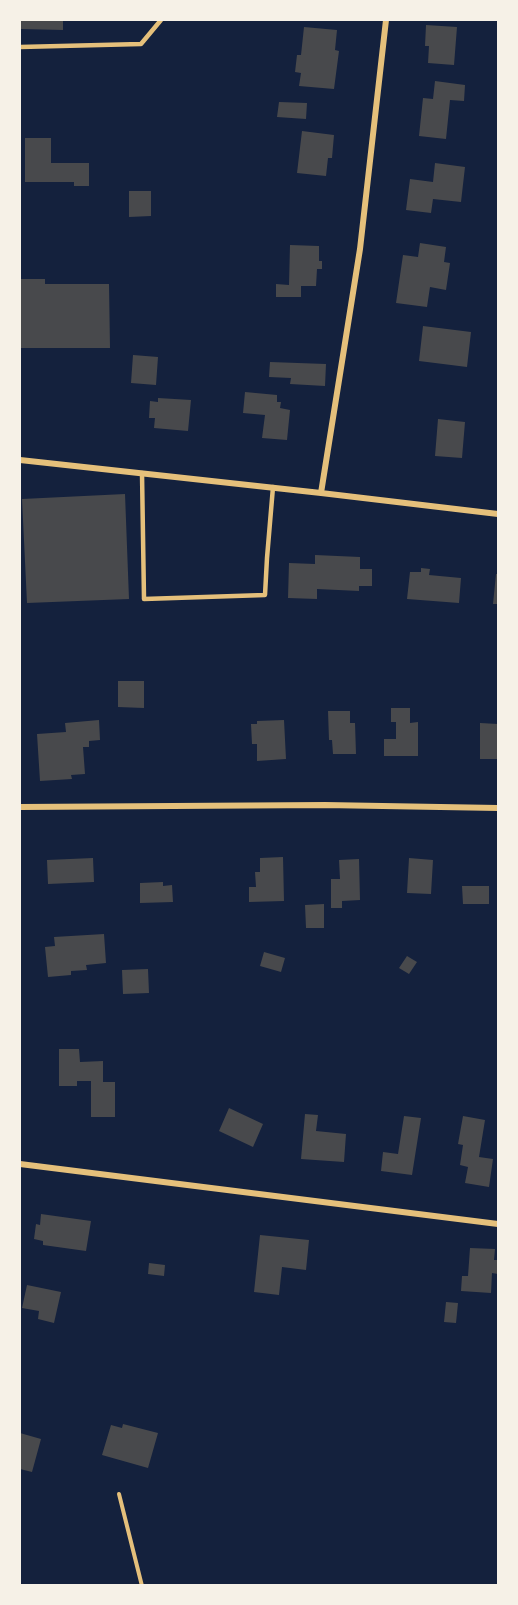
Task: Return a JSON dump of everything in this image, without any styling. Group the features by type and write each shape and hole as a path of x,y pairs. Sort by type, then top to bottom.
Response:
{"street":[{"path":"321,493 360,249 386,20"},
{"path":"20,460 498,514"},
{"path":"20,807 325,805 498,808"},
{"path":"20,1164 498,1224"}],"lane":[{"path":"20,47 141,44 161,20"},
{"path":"142,473 144,599 266,594 273,487"}],"path":[{"path":"119,1494 142,1586"}],"building":[{"path":"21,20 63,20 63,30 21,29"},
{"path":"426,25 457,27 454,65 428,63 429,46 425,46"},
{"path":"304,27 337,30 335,50 339,51 334,89 299,86 301,73 295,72 297,55 301,55"},
{"path":"435,81 465,85 464,101 450,100 446,139 419,136 423,98 433,99"},
{"path":"279,102 307,103 306,119 277,117"},
{"path":"302,131 334,135 332,158 328,158 326,176 297,173"},
{"path":"25,138 51,138 51,163 89,163 89,186 74,186 74,182 25,182"},
{"path":"435,163 465,167 461,202 433,199 431,213 406,210 410,179 433,182"},
{"path":"129,191 151,191 151,216 129,217"},
{"path":"420,243 446,247 444,262 450,263 446,290 430,287 427,307 396,303 403,255 418,257"},
{"path":"290,245 319,246 319,261 322,261 322,269 317,269 316,286 301,286 301,297 276,297 276,284 289,285"},
{"path":"20,279 45,279 45,284 109,284 110,348 20,348"},
{"path":"423,326 471,332 467,367 419,361"},
{"path":"133,355 158,357 156,385 131,383"},
{"path":"270,362 326,364 325,386 290,384 291,378 269,377"},
{"path":"245,392 277,395 277,402 281,402 280,408 290,410 287,440 262,438 265,415 243,413"},
{"path":"158,398 191,400 188,431 154,428 155,418 149,418 150,401 158,402"},
{"path":"438,419 465,422 462,458 435,456"},
{"path":"125,494 129,599 27,603 22,499"},
{"path":"315,555 360,557 360,569 372,569 372,586 359,586 359,591 317,589 317,599 288,598 289,563 315,564"},
{"path":"421,568 430,569 429,575 461,578 459,603 407,599 410,572 421,572"},
{"path":"496,574 498,574 498,604 493,604"},
{"path":"118,681 144,681 144,708 118,707"},
{"path":"391,708 410,708 410,723 418,722 418,756 384,756 384,739 396,739 396,722 391,722"},
{"path":"328,711 350,711 350,723 355,723 356,754 333,754 332,740 329,740"},
{"path":"99,720 100,740 89,741 89,747 83,747 85,774 71,775 72,779 40,781 37,734 66,732 65,723"},
{"path":"284,720 286,759 257,761 257,744 252,744 251,724 257,724 257,721"},
{"path":"480,723 498,724 498,759 480,759"},
{"path":"283,857 284,901 249,902 249,887 256,887 255,872 260,872 260,858"},
{"path":"93,858 94,882 48,884 47,860"},
{"path":"409,858 433,860 431,894 407,893"},
{"path":"359,859 360,900 342,901 342,908 331,908 331,879 340,879 339,860"},
{"path":"163,882 163,886 172,885 173,902 140,903 140,883"},
{"path":"462,886 489,886 489,904 463,904"},
{"path":"324,904 324,928 306,928 305,905"},
{"path":"104,934 106,963 86,965 87,970 71,971 71,975 48,977 45,947 55,946 54,937"},
{"path":"264,952 285,958 281,972 260,966"},
{"path":"407,956 417,962 409,974 399,968"},
{"path":"148,969 149,993 123,994 122,970"},
{"path":"59,1049 79,1049 80,1062 103,1061 103,1082 115,1082 115,1117 91,1117 91,1081 77,1081 77,1086 59,1086"},
{"path":"229,1108 263,1124 253,1147 219,1131"},
{"path":"305,1114 318,1115 316,1131 346,1134 344,1162 301,1159"},
{"path":"404,1116 421,1118 412,1175 381,1171 383,1152 398,1154"},
{"path":"463,1116 485,1120 479,1157 493,1159 489,1187 465,1183 468,1167 460,1165 463,1145 458,1144"},
{"path":"41,1214 91,1221 86,1251 43,1245 43,1241 34,1239 36,1224 40,1225"},
{"path":"260,1235 309,1240 306,1270 282,1267 279,1295 254,1292"},
{"path":"470,1248 495,1249 494,1260 498,1260 498,1274 492,1273 491,1293 461,1291 462,1276 468,1276"},
{"path":"149,1263 165,1265 164,1276 148,1274"},
{"path":"27,1285 61,1292 54,1323 38,1319 39,1311 22,1308"},
{"path":"446,1302 458,1303 456,1323 444,1322"},
{"path":"123,1424 158,1433 148,1468 102,1455 111,1425 122,1428"},
{"path":"20,1433 41,1439 32,1472 20,1469"}]}
